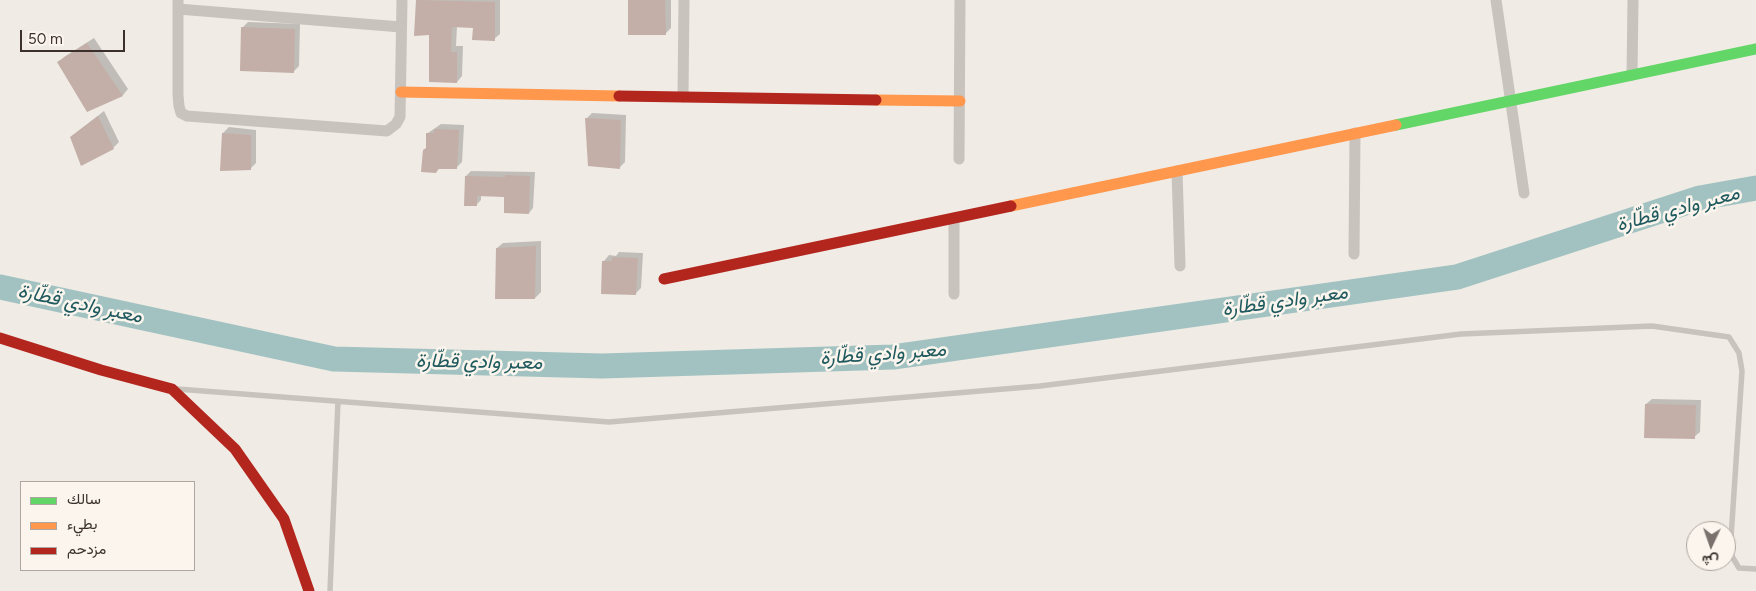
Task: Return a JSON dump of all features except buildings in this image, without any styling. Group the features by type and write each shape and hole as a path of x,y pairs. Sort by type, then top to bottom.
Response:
{"street":[{"path":"401,27 178,4 178,106 181,113 186,116 387,131 396,124 400,117 402,0"},
{"path":"683,97 684,0"},
{"path":"959,159 960,0"},
{"path":"1496,0 1524,193"},
{"path":"1632,75 1633,0"},
{"path":"664,279 1756,49"},
{"path":"401,92 960,101"},
{"path":"1354,254 1355,133"},
{"path":"1177,171 1180,266"},
{"path":"954,218 954,294"},
{"path":"0,338 101,370 172,389 235,449 284,519 309,591"}],"lane":[{"path":"172,389 609,422 1040,386 1461,334 1652,326 1728,337 1739,353 1742,371 1730,553 1739,568 1756,569"},
{"path":"330,591 338,401"}],"waterway":[{"name":"معبر وادي قطّارة","path":"0,287 334,359 602,366 893,357 1457,277 1700,198 1756,188"}],"traffic: fast":[{"path":"1396,125 1756,49"}],"traffic: slow":[{"path":"401,92 619,96"},
{"path":"876,100 960,101"},
{"path":"1011,206 1396,125"}],"traffic: jam":[{"path":"619,96 876,100"},
{"path":"664,279 1011,206"},
{"path":"0,338 101,370 172,389 235,449 284,519 309,591"}]}
